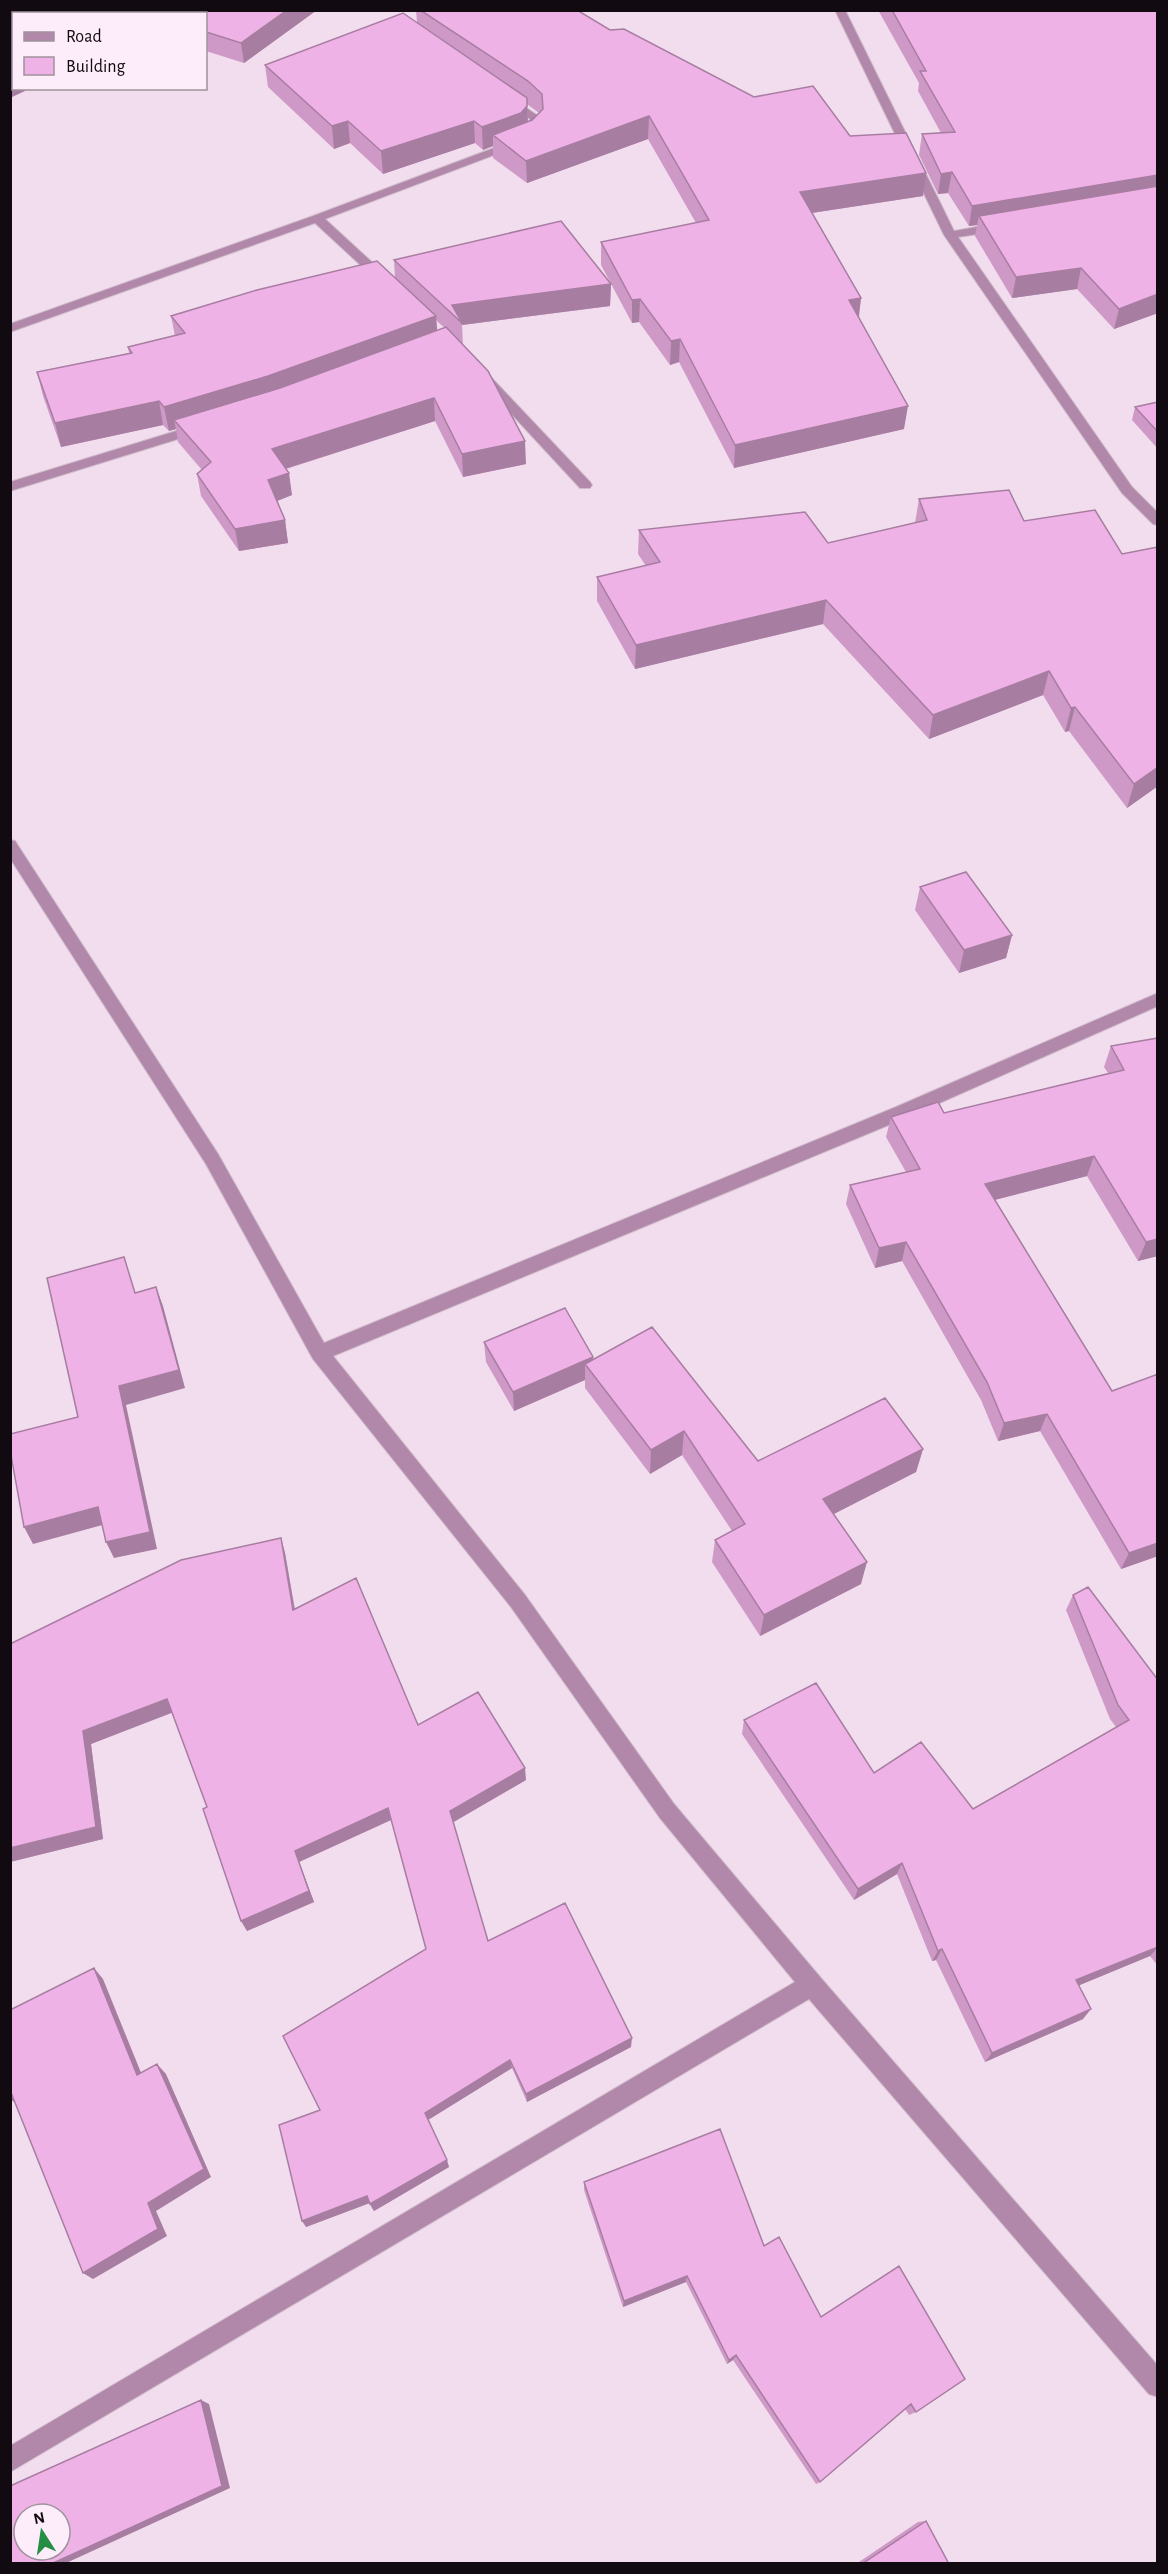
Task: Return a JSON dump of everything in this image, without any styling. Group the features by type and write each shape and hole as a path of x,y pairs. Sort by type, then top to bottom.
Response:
{"street":[{"path":"840,10 950,235 1127,490 1158,521"},
{"path":"10,328 317,218 527,139 536,130 535,118 494,89"},
{"path":"317,218 392,288"},
{"path":"950,235 1008,225"},
{"path":"474,367 585,485"},
{"path":"10,487 210,425"},
{"path":"10,844 212,1159 320,1353 518,1601 667,1811 812,1985 1158,2385"},
{"path":"320,1353 902,1112 1158,999"},
{"path":"10,2460 812,1985"}],"building":[{"path":"120,10 143,10 140,12 121,12"},
{"path":"167,10 287,10 241,43 207,32 207,12"},
{"path":"420,10 577,10 610,30 624,29 754,97 813,86 850,136 906,133 926,173 800,192 861,298 849,300 908,406 735,445 680,339 671,341 640,299 632,300 601,242 709,220 649,116 526,161 493,135 532,120 543,109 542,94 528,81"},
{"path":"892,10 1158,10 1158,175 972,206 952,172 941,174 922,134 955,132 920,71 926,71"},
{"path":"403,13 527,98 527,106 521,113 482,127 474,121 381,151 348,121 332,126 265,65"},
{"path":"1158,186 1158,294 1119,309 1081,268 1016,277 979,216"},
{"path":"561,221 611,284 452,305 462,323 394,260"},
{"path":"377,261 436,316 268,376 164,407 159,401 55,423 37,372 132,353 128,347 185,333 171,316 257,290"},
{"path":"446,327 488,371 525,441 462,454 434,398 272,449 289,473 268,480 285,520 235,529 197,474 211,462 174,420 280,388"},
{"path":"1158,402 1158,432 1135,407"},
{"path":"1009,490 1024,521 1095,510 1122,554 1158,547 1158,767 1134,784 1075,707 1071,708 1049,671 933,715 826,600 636,645 597,577 660,562 639,530 805,512 828,543 927,520 919,499"},
{"path":"966,872 1012,935 964,950 920,887"},
{"path":"1158,1038 1158,1239 1146,1242 1094,1156 985,1184 1112,1391 1158,1374 1158,1543 1129,1553 1047,1414 1004,1423 987,1382 906,1242 879,1248 850,1185 920,1169 891,1117 938,1102 944,1113 1124,1070 1111,1046"},
{"path":"124,1257 135,1293 156,1287 179,1370 119,1386 150,1532 106,1542 98,1507 24,1527 10,1450 10,1434 78,1417 47,1278"},
{"path":"565,1308 593,1357 513,1392 484,1342"},
{"path":"652,1327 758,1461 885,1398 923,1449 823,1499 867,1562 764,1615 715,1540 745,1524 684,1431 651,1450 585,1364"},
{"path":"281,1538 293,1610 356,1578 418,1725 478,1692 525,1768 450,1811 488,1941 565,1903 632,2038 526,2094 510,2060 425,2113 447,2160 370,2204 367,2196 302,2221 279,2125 320,2110 283,2036 426,1949 388,1808 295,1851 309,1891 241,1921 203,1809 207,1807 167,1699 83,1731 96,1827 10,1848 10,1644 181,1560"},
{"path":"1088,1587 1158,1680 1158,1947 1076,1980 1091,2009 992,2053 942,1949 938,1951 902,1863 858,1889 744,1720 816,1683 874,1773 921,1742 973,1809 1129,1720 1118,1705 1073,1595"},
{"path":"94,1968 137,2075 157,2064 204,2169 148,2203 158,2229 83,2273 10,2090 10,2010"},
{"path":"720,2129 764,2246 779,2237 821,2317 899,2266 965,2379 916,2412 911,2404 820,2482 736,2355 729,2360 687,2276 624,2301 584,2182"},
{"path":"201,2400 222,2486 72,2554 72,2502 12,2502 12,2562 55,2562 51,2564 10,2564 10,2486"},
{"path":"926,2521 949,2564 862,2564"}]}
